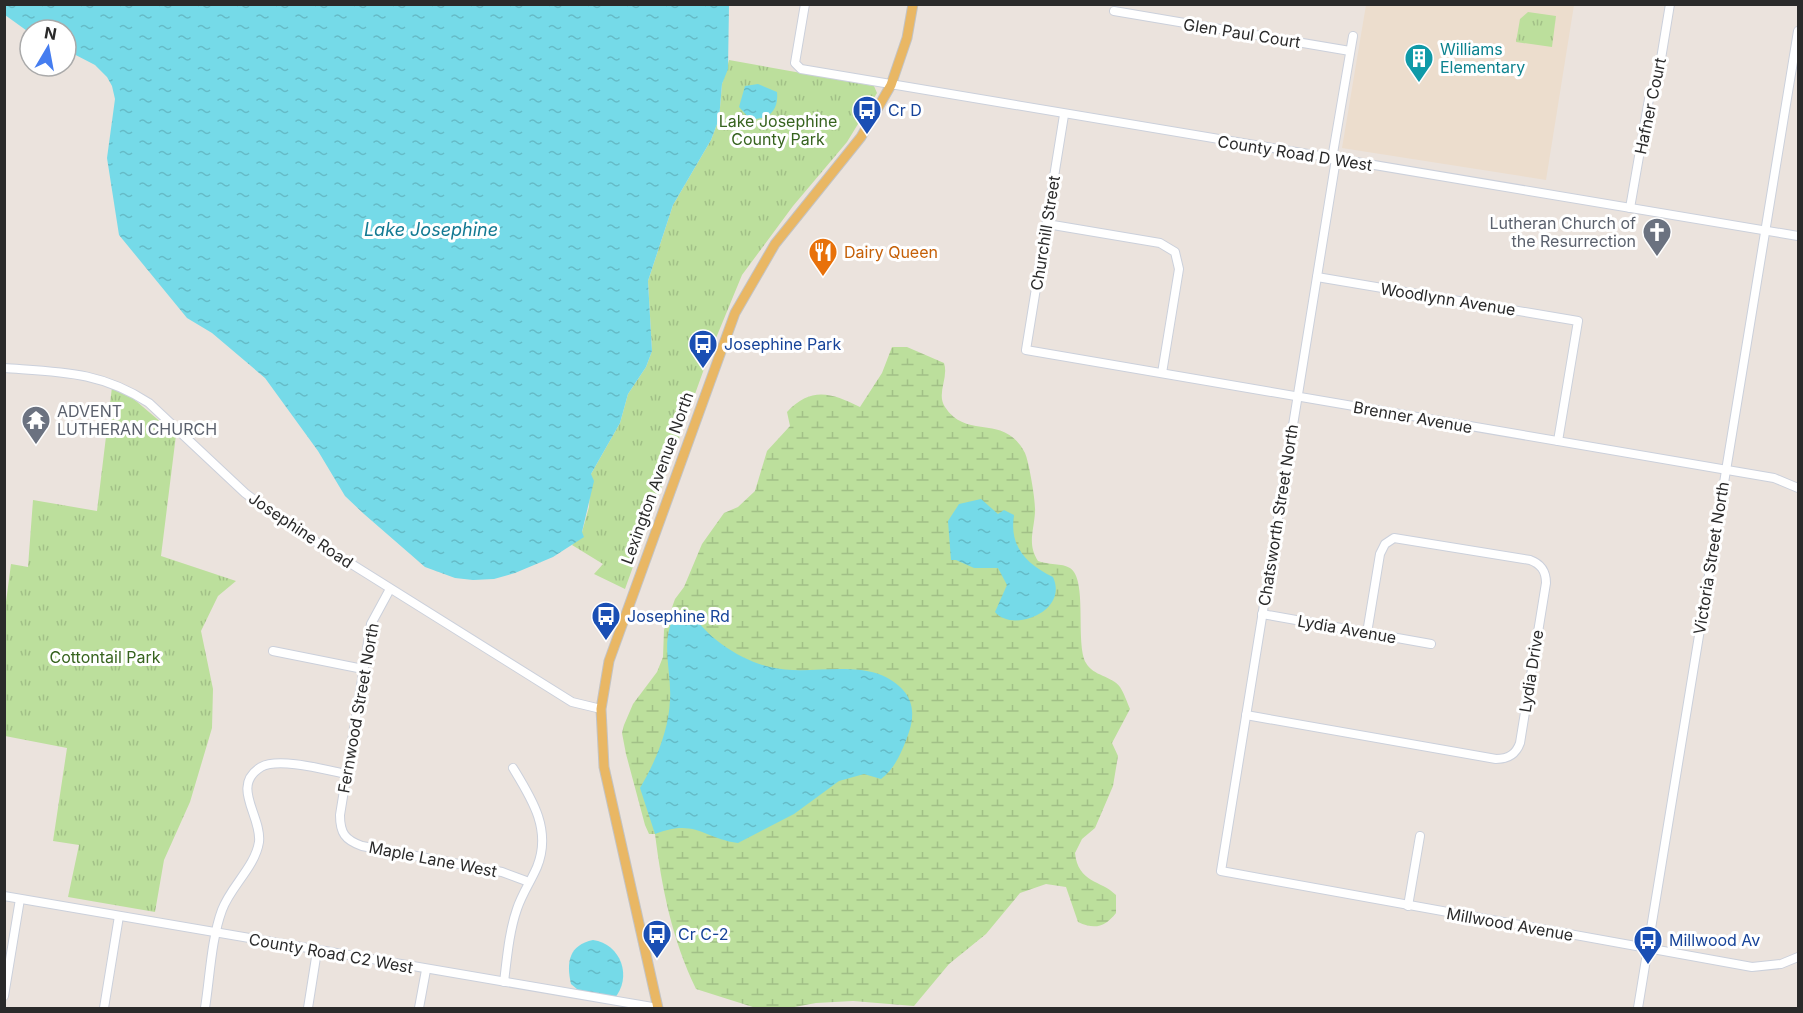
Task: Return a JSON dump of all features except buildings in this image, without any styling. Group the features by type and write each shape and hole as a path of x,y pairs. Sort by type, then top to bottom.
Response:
{"main road":[{"name":"Lexington Avenue North","path":"658,1008 608,788 602,745 601,709 604,680 615,639 735,313 775,244 857,143 891,85 907,38 913,4"}],"street":[{"name":"County Road D West","path":"805,4 795,63 801,69 1064,115 1798,236"},
{"path":"1133,15 1135,4"},
{"name":"Hafner Court","path":"1630,208 1649,99 1660,67 1670,4"},
{"name":"Glen Paul Court","path":"1114,12 1350,51"},
{"name":"Victoria Street North","path":"1638,1008 1798,31"},
{"name":"Chatsworth Street North","path":"1221,872 1317,277 1353,36"},
{"name":"Churchill Street","path":"1026,350 1064,115"},
{"path":"1047,224 1160,243 1175,252 1179,269 1162,374"},
{"name":"Woodlynn Avenue","path":"1317,277 1578,321 1558,441"},
{"name":"Brenner Avenue","path":"1026,350 1784,480 1798,488"},
{"name":"Josephine Road","path":"4,368 85,374 134,393 149,403 262,507 572,702 601,709"},
{"name":"Lydia Drive","path":"1246,715 1496,759 1503,759 1514,754 1520,743 1546,583 1546,576 1540,566 1530,560 1395,538 1385,544 1380,554 1367,633"},
{"name":"Fernwood Street North","path":"341,832 340,815 371,624 390,589"},
{"name":"Lydia Avenue","path":"1262,614 1431,644"},
{"path":"273,651 363,669"},
{"path":"205,1008 217,933 226,901 257,848 258,823 247,792 255,772 274,763 346,774"},
{"path":"504,982 513,920 542,853 543,830 535,807 513,768"},
{"name":"Maple Lane West","path":"341,832 345,839 362,846 502,872 529,882"},
{"path":"1408,906 1420,836"},
{"name":"Millwood Avenue","path":"1221,872 1752,967 1781,964 1798,957"},
{"name":"County Road C2 West","path":"4,896 658,1008"},
{"path":"4,996 20,899"},
{"path":"104,1008 119,916"},
{"path":"308,1008 317,951"},
{"path":"419,1008 426,970"}],"shaded area":[{"path":"1366,5 1574,5 1546,180 1342,148"}],"green space":[{"path":"1528,12 1556,16 1552,47 1516,42 1520,19"},
{"name":"Lake Josephine County Park","path":"729,60 874,86 877,93 847,142 793,206 742,275 709,355 625,589 594,574 603,564 572,545 582,532 589,507 591,474 620,423 628,394 646,367 652,351 648,281 673,205 711,140 719,119 722,84"},
{"path":"892,347 907,347 944,363 943,402 954,417 964,423 1007,433 1025,453 1034,500 1032,543 1035,555 1038,561 1067,566 1075,574 1079,585 1081,641 1086,663 1093,671 1117,683 1130,709 1112,743 1118,756 1113,786 1095,828 1082,839 1075,853 1077,863 1085,876 1116,895 1116,913 1099,926 1078,922 1066,887 1046,884 1020,893 986,934 949,964 914,1006 853,1001 816,1003 789,1008 756,1008 696,989 674,932 655,834 649,834 645,825 622,733 633,704 657,672 663,657 664,630 675,599 684,587 702,544 724,513 738,507 755,491 767,451 790,426 787,412 805,398 822,394 840,398 860,407 882,373"},
{"name":"Cottontail Park","path":"112,387 129,395 176,435 161,556 236,581 218,596 201,631 213,689 212,728 190,802 164,860 155,912 68,897 79,845 53,841 67,748 5,736 4,617 11,564 28,567 33,500 97,511"}],"water":[{"name":"Lake Josephine","path":"4,5 729,5 728,69 722,84 719,119 711,140 673,205 648,281 652,351 646,367 628,394 620,423 591,474 594,481 582,532 584,537 553,557 515,573 494,579 473,580 455,578 425,567 364,514 345,496 318,451 265,378 212,333 187,318 119,235 107,158 115,99 107,77 95,65 78,56 78,18 18,18 18,24 5,15"},
{"path":"758,84 777,92 776,105 767,116 750,119 739,107 745,86"},
{"path":"981,499 998,514 1004,510 1014,515 1014,536 1022,553 1027,560 1053,577 1056,589 1053,600 1036,616 1013,620 1003,618 995,612 1007,585 998,568 974,568 951,560 948,521 959,504"},
{"path":"690,610 705,629 724,646 759,664 786,670 857,670 890,679 907,695 912,715 911,726 904,745 891,769 881,779 864,774 839,781 794,814 738,843 690,828 655,834 640,788 656,757 667,723 670,689 668,634 676,614"},
{"path":"593,940 611,948 621,963 623,981 614,999 584,995 571,984 569,962 574,950 585,942"}],"place":[{"name":"Williams Elementary","path":"1419,84"},
{"name":"Cr D","path":"867,136"},
{"name":"Lutheran Church of the Resurrection","path":"1657,258"},
{"name":"Dairy Queen","path":"823,278"},
{"name":"Josephine Park","path":"703,370"},
{"name":"ADVENT LUTHERAN CHURCH","path":"36,446"},
{"name":"Josephine Rd","path":"606,642"},
{"name":"Cr C-2","path":"657,960"},
{"name":"Millwood Av","path":"1648,966"}]}
